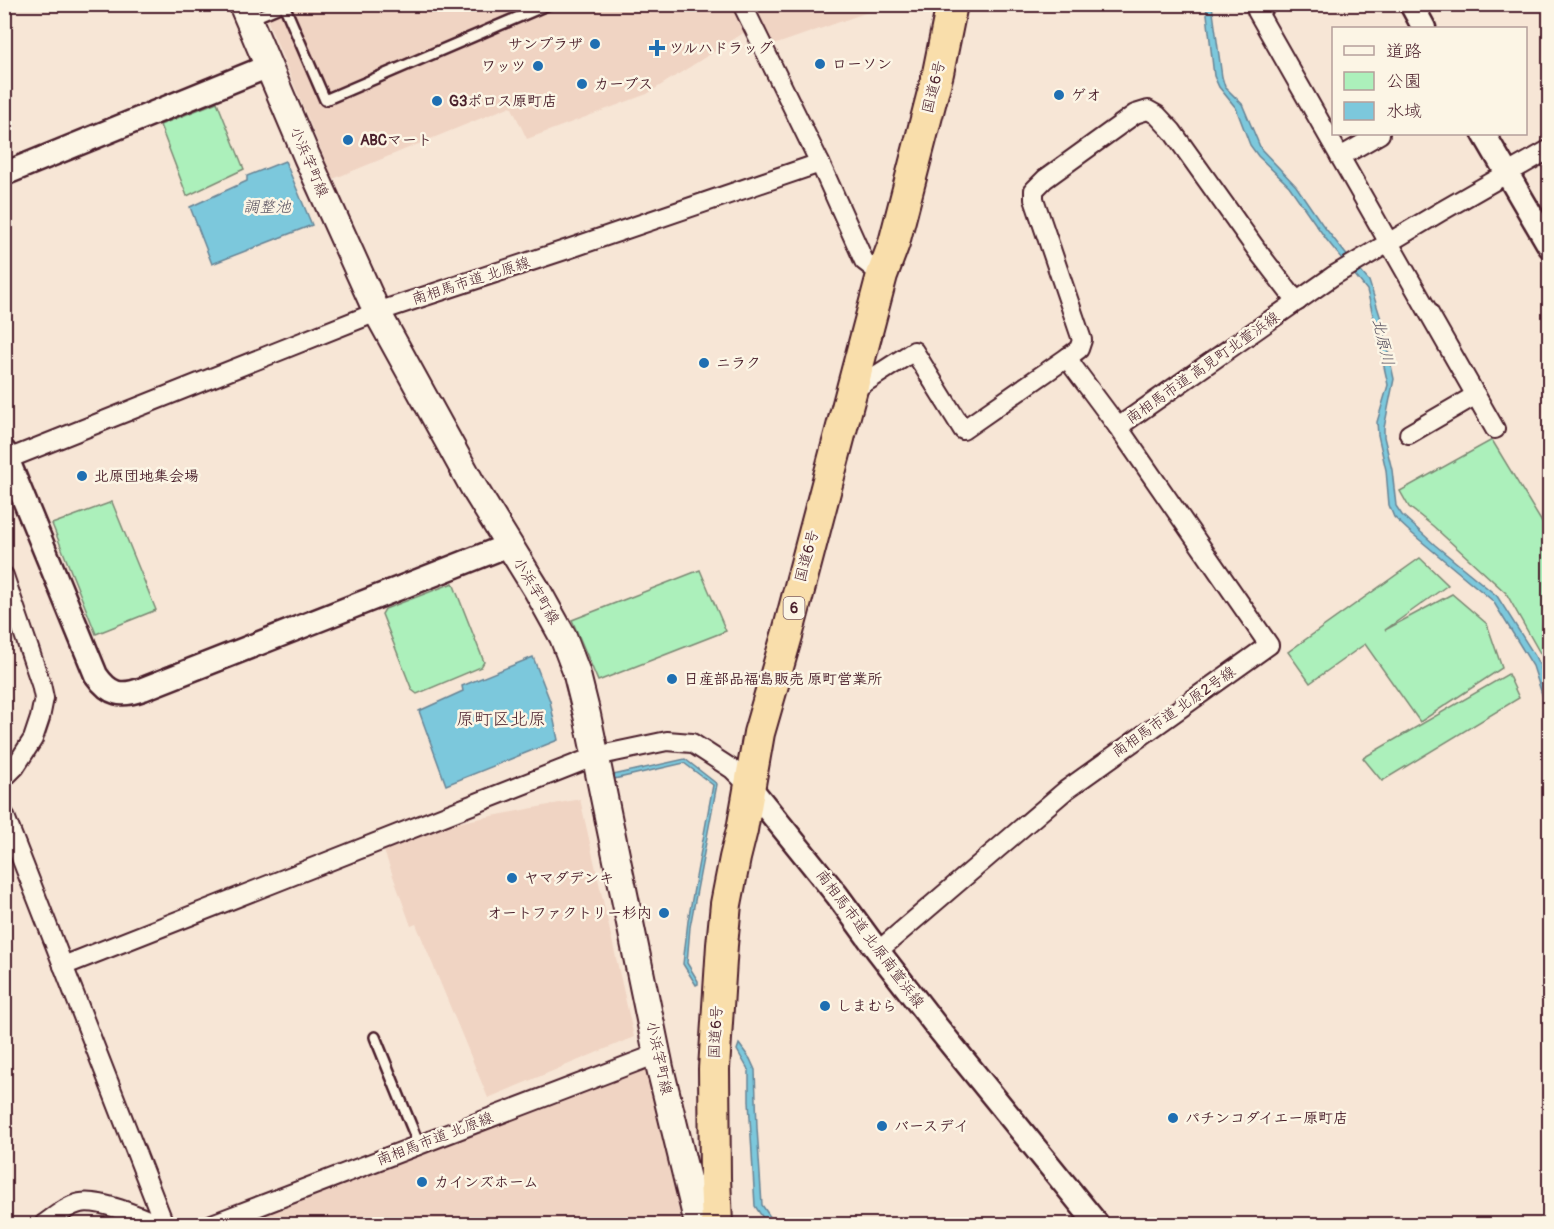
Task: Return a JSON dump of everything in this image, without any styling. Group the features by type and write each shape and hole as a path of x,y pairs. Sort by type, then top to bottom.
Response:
{"highway":[{"name":"国道6号","path":"717,1224 714,1069 726,904 759,733 788,632 882,275 894,243 938,73 952,4"}],"main road":[{"name":"小浜字町線","path":"245,12 377,312 474,488 537,590 563,637 576,671 596,756 657,1054 698,1224"}],"street":[{"path":"742,4 820,163 864,261 882,275"},
{"path":"1268,4 1257,11 1495,429"},
{"path":"1411,4 1423,27"},
{"path":"4,174 269,66"},
{"path":"852,391 914,351 963,430 1079,349 1082,340 1034,199 1034,189 1135,114 1149,110 1172,131 1259,254 1298,301"},
{"path":"1340,157 1378,135"},
{"path":"1485,135 1550,247"},
{"path":"1389,242 1550,149"},
{"name":"南相馬市道 北原線","path":"5,456 18,455 377,312 820,163"},
{"name":"南相馬市道 高見町北萱浜線","path":"1068,357 1118,427 1333,276 1389,242"},
{"path":"1409,434 1476,395"},
{"name":"南相馬市道 北原2号線","path":"878,951 1066,790 1269,645 1118,427"},
{"path":"5,456 96,675 104,687 116,693 130,694 509,545"},
{"path":"4,576 8,601 41,684 44,698 33,739 15,767 4,778"},
{"name":"南相馬市道 北原南萱浜線","path":"63,966 596,756 667,741 692,744 732,769 749,786 837,895 937,1028 1097,1224"},
{"path":"4,814 164,1224"},
{"name":"南相馬市道 北原線","path":"212,1224 657,1054"},
{"path":"44,1224 71,1206 89,1202 117,1209 158,1224"}],"lane":[{"path":"245,12 284,4 326,100 549,4"},
{"path":"375,1037 419,1145"}],"shaded area":[{"path":"261,5 888,5 774,45 760,25 745,32 647,94 527,139 511,106 333,179"},
{"path":"580,799 634,1037 488,1098 416,924 411,926 384,851 435,827"},
{"path":"647,1069 682,1224 244,1224 636,1070"}],"green space":[{"path":"217,102 244,169 187,196 160,125"},
{"path":"1492,440 1549,534 1549,669 1506,593 1409,507 1400,491"},
{"path":"112,502 156,610 96,634 52,524"},
{"path":"1420,558 1448,585 1385,630 1452,594 1487,624 1502,668 1420,722 1365,644 1310,683 1288,652"},
{"path":"700,570 726,631 598,681 572,620"},
{"path":"453,583 484,662 481,667 417,694 412,690 382,614 385,609"},
{"path":"1508,674 1519,698 1382,781 1363,758"}],"water":[{"name":"北原川","path":"1206,5 1212,5 1225,87 1242,104 1261,149 1296,186 1322,224 1369,281 1381,319 1394,379 1384,437 1392,470 1396,506 1402,515 1435,545 1497,596 1542,671 1549,695 1549,716 1533,666 1493,601 1394,517 1389,505 1386,470 1377,422 1388,385 1367,290 1326,239 1289,186 1250,145 1236,108 1219,87 1214,76"},
{"name":"調整池","path":"285,161 312,225 212,264 190,207 247,181 247,176"},
{"path":"533,657 550,701 558,740 446,785 419,711 463,691 462,686"},
{"path":"685,759 717,784 690,927 687,963 698,981 696,985 683,964 688,921 713,785 684,763 614,779 613,775"},
{"path":"739,1044 755,1070 762,1205 775,1224 767,1224 755,1206 749,1071 737,1050"}],"place":[{"name":"サンプラザ","path":"595,44"},
{"name":"ツルハドラッグ","path":"657,48"},
{"name":"ローソン","path":"820,64"},
{"name":"ワッツ","path":"538,66"},
{"name":"カーブス","path":"582,84"},
{"name":"ゲオ","path":"1059,95"},
{"name":"G3ポロス原町店","path":"437,101"},
{"name":"ABCマート","path":"348,140"},
{"name":"ニラク","path":"704,363"},
{"name":"北原団地集会場","path":"82,476"},
{"name":"日産部品福島販売 原町営業所","path":"672,679"},
{"name":"ヤマダデンキ","path":"512,878"},
{"name":"オートファクトリー杉内","path":"664,913"},
{"name":"しまむら","path":"825,1006"},
{"name":"パチンコダイエー原町店","path":"1173,1118"},
{"name":"バースデイ","path":"882,1126"},
{"name":"カインズホーム","path":"422,1182"}],"district":[{"name":"原町区北原","path":"501,719"}]}
